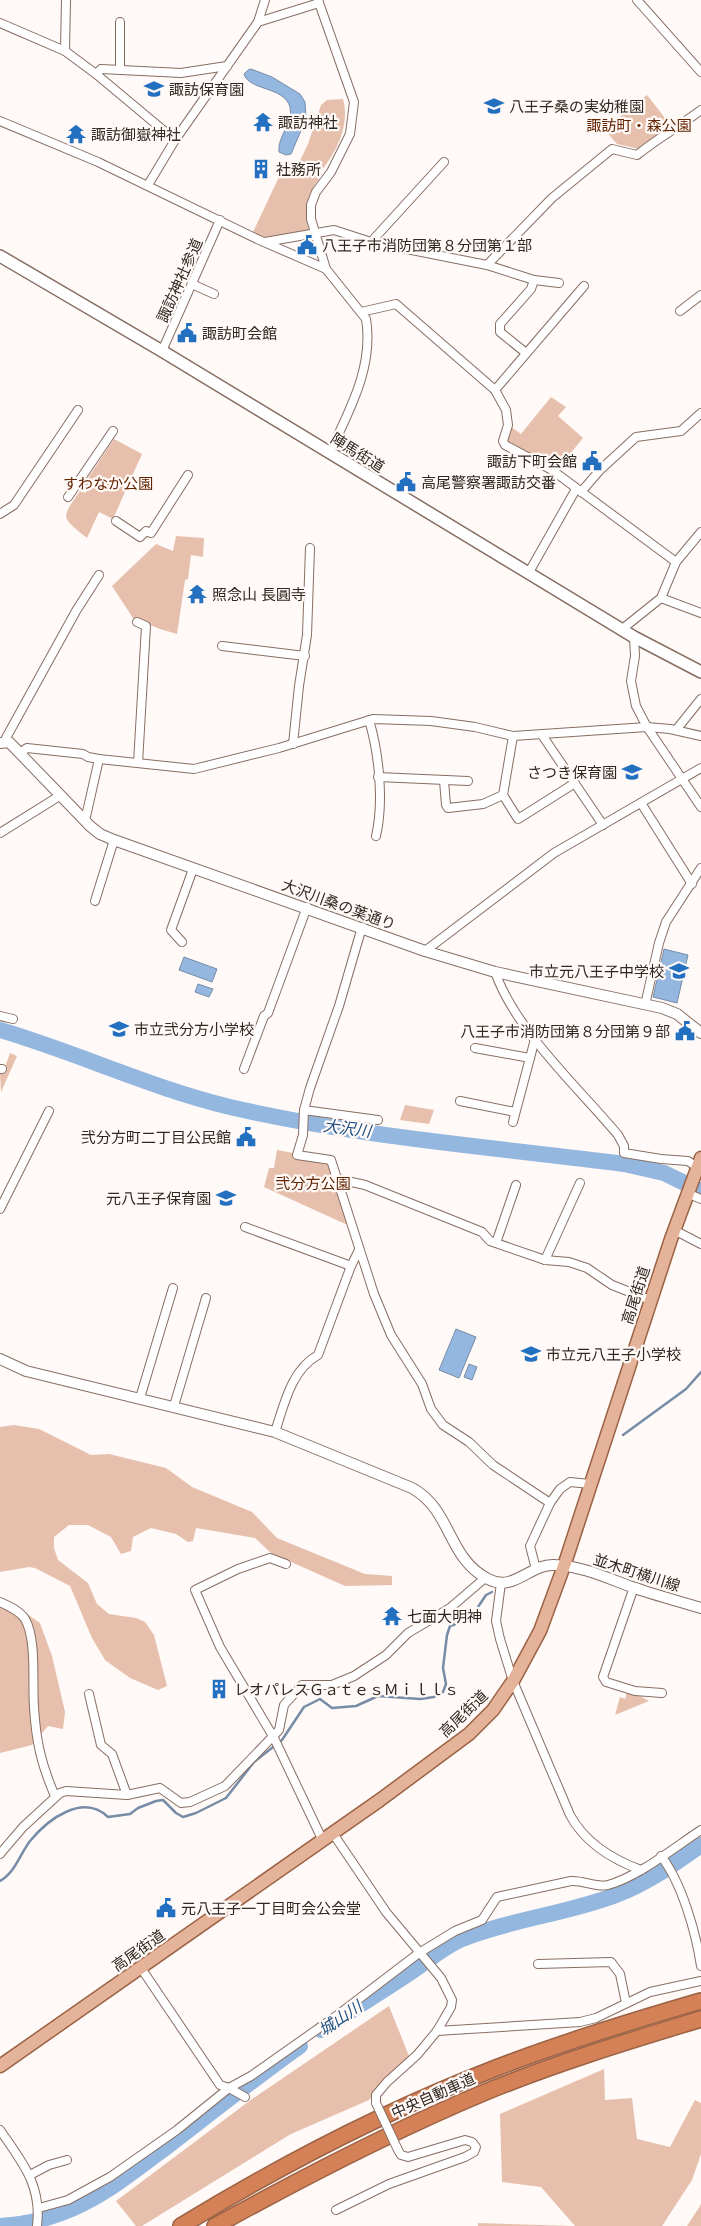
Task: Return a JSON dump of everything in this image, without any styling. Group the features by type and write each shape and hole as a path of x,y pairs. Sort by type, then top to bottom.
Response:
{"highway":[{"name":"中央自動車道","path":"182,2226 228,2198 296,2161 408,2106 495,2069 574,2040 701,2001"},
{"name":"中央自動車道","path":"215,2226 320,2169 400,2129 484,2092 570,2060 701,2019"}],"main road":[{"name":"陣馬街道","path":"0,256 330,452 622,630 701,672"},
{"name":"高尾街道","path":"0,2066 469,1734 494,1710 513,1681 540,1631 564,1566 650,1300 697,1166"}],"street":[{"path":"65,51 66,0"},
{"path":"148,185 175,140 258,22 265,0"},
{"path":"637,0 701,72"},
{"path":"258,22 319,1 354,102 350,134 331,172 316,192 311,206 314,234 326,269 366,319 368,330 359,389 330,452"},
{"path":"120,22 120,70"},
{"path":"0,23 65,51 96,74 175,140"},
{"path":"96,74 101,69 181,73 227,66"},
{"path":"487,265 552,198 612,149 637,155 663,134 677,128 701,110"},
{"path":"0,121 148,185 265,242 326,269"},
{"path":"371,242 444,162"},
{"name":"諏訪神社参道","path":"162,351 220,220"},
{"path":"265,242 334,230 371,242 487,265 534,280 559,283"},
{"path":"526,353 500,332 499,329 500,324 531,289 534,280"},
{"path":"192,284 214,294"},
{"path":"495,390 584,286"},
{"path":"680,311 701,295"},
{"path":"361,312 396,304 495,390 506,410 508,425 503,441 504,445 552,470 676,562"},
{"path":"0,514 14,505 78,410"},
{"path":"528,574 579,490 600,470 636,437 682,431 701,412"},
{"path":"68,497 113,431"},
{"path":"116,521 140,537 146,531 152,533 188,475"},
{"path":"622,630 660,598 676,562 701,532"},
{"path":"294,744 299,686 307,635 310,548"},
{"path":"4,739 76,611 99,575"},
{"path":"660,598 701,613"},
{"path":"137,622 146,626 138,763"},
{"path":"634,637 635,656 630,681 636,706 647,727 701,807"},
{"path":"222,646 305,656"},
{"path":"676,730 701,699"},
{"path":"369,720 378,777 380,817 376,836"},
{"path":"21,752 27,748 83,754 88,758 194,769 294,744 369,720 431,721 475,727 513,736 647,727 676,730 701,736"},
{"path":"542,734 602,825"},
{"path":"513,736 503,795 518,819 575,783"},
{"name":"大沢川桑の葉通り","path":"4,739 21,752 85,821 100,834 114,840 307,907 425,951 495,972 644,1004 677,1014 701,1033"},
{"path":"85,821 99,759"},
{"path":"425,951 554,853 701,768"},
{"path":"378,777 468,782"},
{"path":"444,781 446,805 448,808 484,804 503,795"},
{"path":"0,833 61,794"},
{"path":"642,803 692,884"},
{"path":"95,901 114,840"},
{"path":"644,1004 666,922 701,868"},
{"path":"182,942 171,930 193,869"},
{"path":"244,1069 264,1016 268,1013 307,907"},
{"path":"362,927 340,1006 304,1112 304,1129 297,1155 331,1160 374,1294 391,1334 422,1384 431,1409 443,1425 469,1442 493,1464 550,1503"},
{"path":"495,972 502,990 535,1039 618,1135 624,1146 624,1153 688,1161 697,1166"},
{"path":"0,1016 13,1019"},
{"path":"513,1122 535,1039"},
{"path":"475,1048 530,1058"},
{"path":"460,1101 515,1112"},
{"path":"0,1210 49,1110"},
{"path":"304,1112 378,1120"},
{"path":"338,1179 365,1185 482,1232 490,1241 545,1260 569,1262 586,1268 612,1285 650,1300"},
{"path":"545,1260 580,1183"},
{"path":"496,1243 516,1185"},
{"path":"687,1191 701,1199"},
{"path":"245,1227 351,1266"},
{"path":"674,1230 701,1244"},
{"path":"275,1432 288,1393 305,1362 318,1355 351,1266 359,1250"},
{"path":"140,1398 173,1288"},
{"path":"174,1406 206,1298"},
{"path":"0,1359 26,1371 275,1432 412,1488 424,1495 435,1506 462,1558 485,1578 501,1583 496,1621 513,1681 576,1826 588,1840 620,1862 641,1870"},
{"path":"536,1569 530,1546 550,1503 560,1489 570,1482 590,1484"},
{"path":"286,1564 270,1558 238,1569 195,1590 220,1647 274,1739 327,1836 386,1912 441,1978 452,2003 437,2031 417,2055 387,2082 376,2095 376,2103 398,2150 401,2155 408,2157 465,2140 472,2142 476,2147 474,2152 465,2157 389,2184 336,2210"},
{"name":"並木町横川線","path":"501,1583 523,1578 536,1569 548,1565 564,1566 587,1570 701,1608"},
{"path":"0,1854 23,1827 55,1796 66,1790 127,1795 160,1788 181,1803 190,1802 225,1786 241,1767 274,1739 279,1730 284,1705 302,1684 332,1686 354,1676 386,1655 408,1633 450,1608 485,1578"},
{"path":"634,1587 603,1677 606,1682 635,1691 662,1693"},
{"path":"0,1602 18,1612 25,1620 32,1648 33,1705 36,1736 42,1768 55,1796"},
{"path":"89,1694 100,1744 112,1754 127,1795"},
{"path":"39,2210 68,2200 110,2177 420,1954 455,1931 482,1920 497,1898 580,1880 607,1886 662,1858 701,1830"},
{"path":"662,1858 674,1877 692,1929 701,1966"},
{"path":"538,1964 611,1962 620,1974 626,2003"},
{"path":"141,1968 220,2086 244,2097"},
{"path":"437,2031 580,2022 596,2018 626,2003 659,1990 701,1981"},
{"path":"0,2130 30,2175 35,2188 39,2210 37,2226"},
{"path":"30,2175 49,2165 67,2160"}],"green space":[{"name":"諏訪町・森公園","path":"647,95 672,127 662,131 639,149 617,144 604,129"},
{"path":"343,99 345,120 343,131 335,151 316,177 319,179 311,191 307,204 309,231 266,239 253,232 286,162 297,167 308,144 321,105 327,100"},
{"path":"551,397 566,407 558,416 583,438 557,470 507,443 510,426 521,434"},
{"name":"すわなか公園","path":"114,439 142,454 113,519 99,512 87,538 68,521 66,517 67,512 80,491 85,493 89,487 84,484"},
{"path":"176,536 204,538 203,557 191,555 188,579 185,580 177,634 133,618 112,586 156,544 173,551"},
{"path":"10,1053 17,1056 1,1092 0,1074 3,1066 5,1067"},
{"path":"405,1105 434,1110 429,1124 400,1120"},
{"name":"弐分方公園","path":"277,1150 331,1160 352,1227 264,1187 269,1168 274,1168"},
{"path":"14,1425 39,1429 91,1455 109,1454 166,1468 192,1487 252,1512 277,1538 365,1574 392,1576 392,1585 345,1586 271,1553 255,1538 196,1528 193,1541 188,1542 176,1534 151,1528 133,1537 131,1551 121,1554 111,1537 88,1525 69,1525 54,1537 54,1548 58,1560 88,1583 97,1604 109,1614 136,1618 145,1622 154,1635 167,1686 158,1690 130,1678 105,1660 92,1638 70,1586 35,1568 29,1567 0,1572 0,1427"},
{"path":"11,1603 40,1623 52,1656 65,1712 63,1729 48,1726 32,1745 0,1753 0,1604"},
{"path":"628,1689 649,1701 615,1715 620,1697 625,1699"},
{"path":"389,2006 409,2056 369,2100 291,2134 142,2226 136,2226 116,2201 252,2099"},
{"path":"604,2069 605,2100 632,2098 637,2139 670,2147 695,2100 701,2103 701,2154 692,2180 662,2226 575,2226 541,2187 502,2182 500,2114"},
{"path":"701,2203 701,2226 687,2226 700,2206"},
{"path":"478,2223 573,2226 478,2226"}],"water":[{"path":"251,69 272,77 300,94 305,102 306,119 291,154 286,155 279,152 280,140 291,113 287,100 281,95 247,79 244,74"},
{"path":"664,949 688,955 677,1003 653,997"},
{"path":"184,957 217,969 212,982 179,970"},
{"path":"198,984 213,989 209,997 195,992"},
{"path":"456,1329 476,1337 459,1378 439,1370"},
{"path":"469,1364 477,1367 472,1380 464,1377"}],"waterway":[{"name":"大沢川","path":"0,1030 172,1090 230,1107 377,1134 624,1164 664,1173 701,1191"},
{"name":"大沢川","path":"310,1119 310,1124"},
{"path":"623,1435 686,1389 701,1372"},
{"path":"0,1881 10,1873 26,1846 37,1833 56,1817 66,1812 77,1808 88,1808 98,1810 108,1817 130,1814 138,1808 163,1800 183,1817 196,1813 226,1798 254,1762 282,1740 304,1707 320,1699 332,1708 356,1706 378,1696 420,1699 434,1697 443,1692 446,1684 443,1668 450,1626 470,1619 486,1595 492,1592"},
{"name":"城山川","path":"321,2030 403,1978 455,1942 500,1926 597,1902 616,1895 650,1879 701,1845"},
{"name":"城山川","path":"0,2226 26,2223 50,2217 71,2209 110,2188 300,2046"}],"place":[{"name":"諏訪保育園","path":"154,89"},
{"name":"八王子桑の実幼稚園","path":"494,106"},
{"name":"諏訪神社","path":"263,122"},
{"name":"諏訪御嶽神社","path":"76,134"},
{"name":"社務所","path":"261,169"},
{"name":"八王子市消防団第８分団第１部","path":"307,245"},
{"name":"諏訪町会館","path":"187,333"},
{"name":"諏訪下町会館","path":"592,461"},
{"name":"高尾警察署諏訪交番","path":"406,482"},
{"name":"照念山 長圓寺","path":"197,594"},
{"name":"さつき保育園","path":"632,772"},
{"name":"市立元八王子中学校","path":"679,971"},
{"name":"市立弐分方小学校","path":"119,1029"},
{"name":"八王子市消防団第８分団第９部","path":"685,1031"},
{"name":"弐分方町二丁目公民館","path":"246,1137"},
{"name":"元八王子保育園","path":"226,1198"},
{"name":"市立元八王子小学校","path":"531,1354"},
{"name":"七面大明神","path":"392,1616"},
{"name":"レオパレスＧａｔｅｓＭｉｌｌｓ","path":"219,1689"},
{"name":"元八王子一丁目町会公会堂","path":"166,1908"}]}
